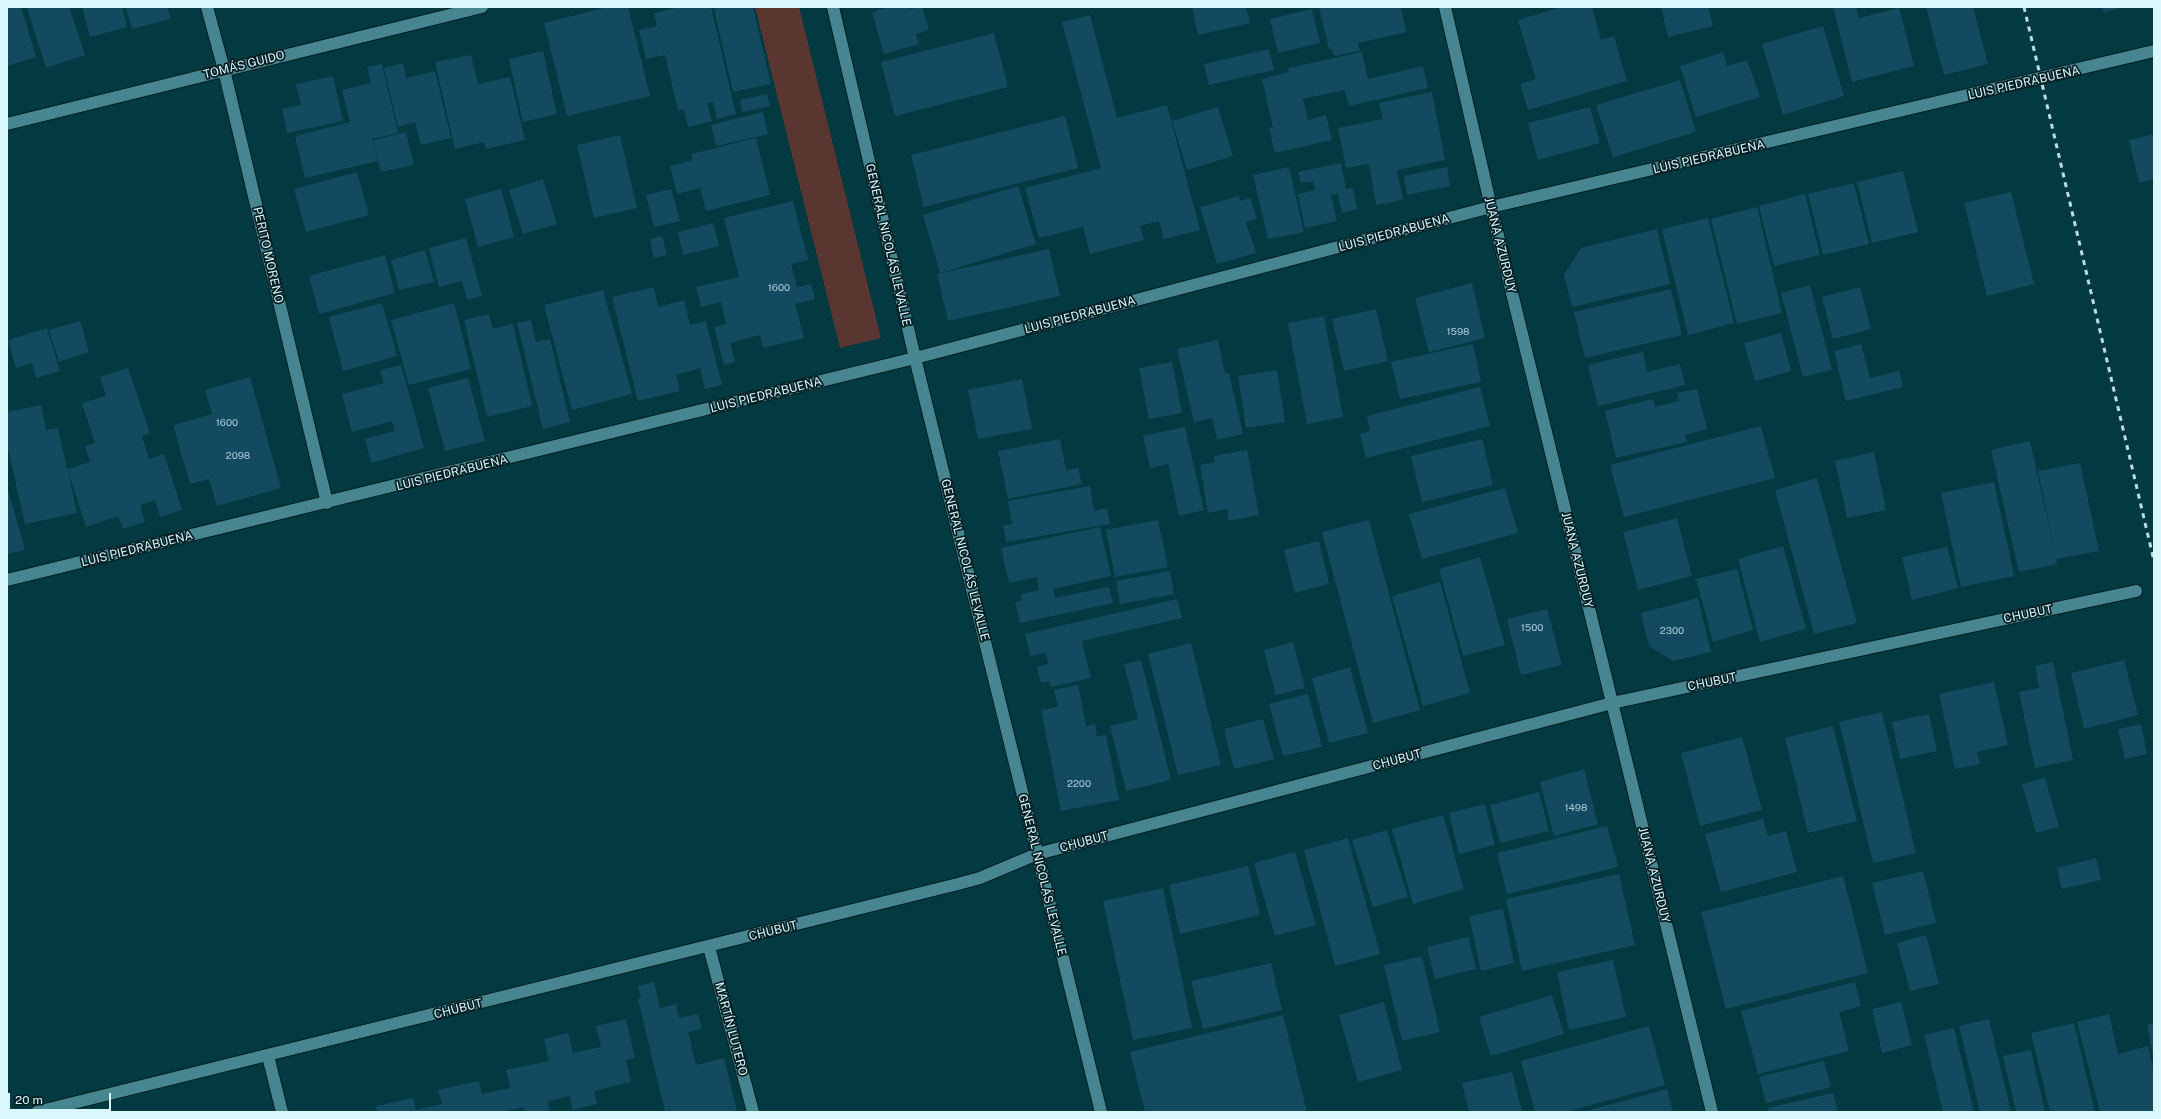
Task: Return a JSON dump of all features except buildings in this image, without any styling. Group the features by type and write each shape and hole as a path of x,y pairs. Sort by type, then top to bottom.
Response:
{"street":[{"name":"PERITO MORENO","path":"207,7 224,70 327,503"},
{"name":"TOMÁS GUIDO","path":"7,124 482,7"},
{"name":"GENERAL NICOLÁS LEVALLE","path":"833,7 915,358 1101,1112"},
{"name":"JUANA AZURDUY","path":"1445,7 1491,207 1712,1112"},
{"name":"LUIS PIEDRABUENA","path":"7,580 327,503 915,358 1491,207 2154,51"},
{"name":"CHUBUT","path":"37,1112 709,947 980,878 1037,854 1612,703 2136,591"},
{"name":"MARTÍN LUTERO","path":"709,947 753,1112"},
{"path":"268,1056 282,1112"}],"shaded area":[{"path":"755,7 799,7 881,338 840,348"}],"railway":[{"path":"2024,7 2154,561"}]}
